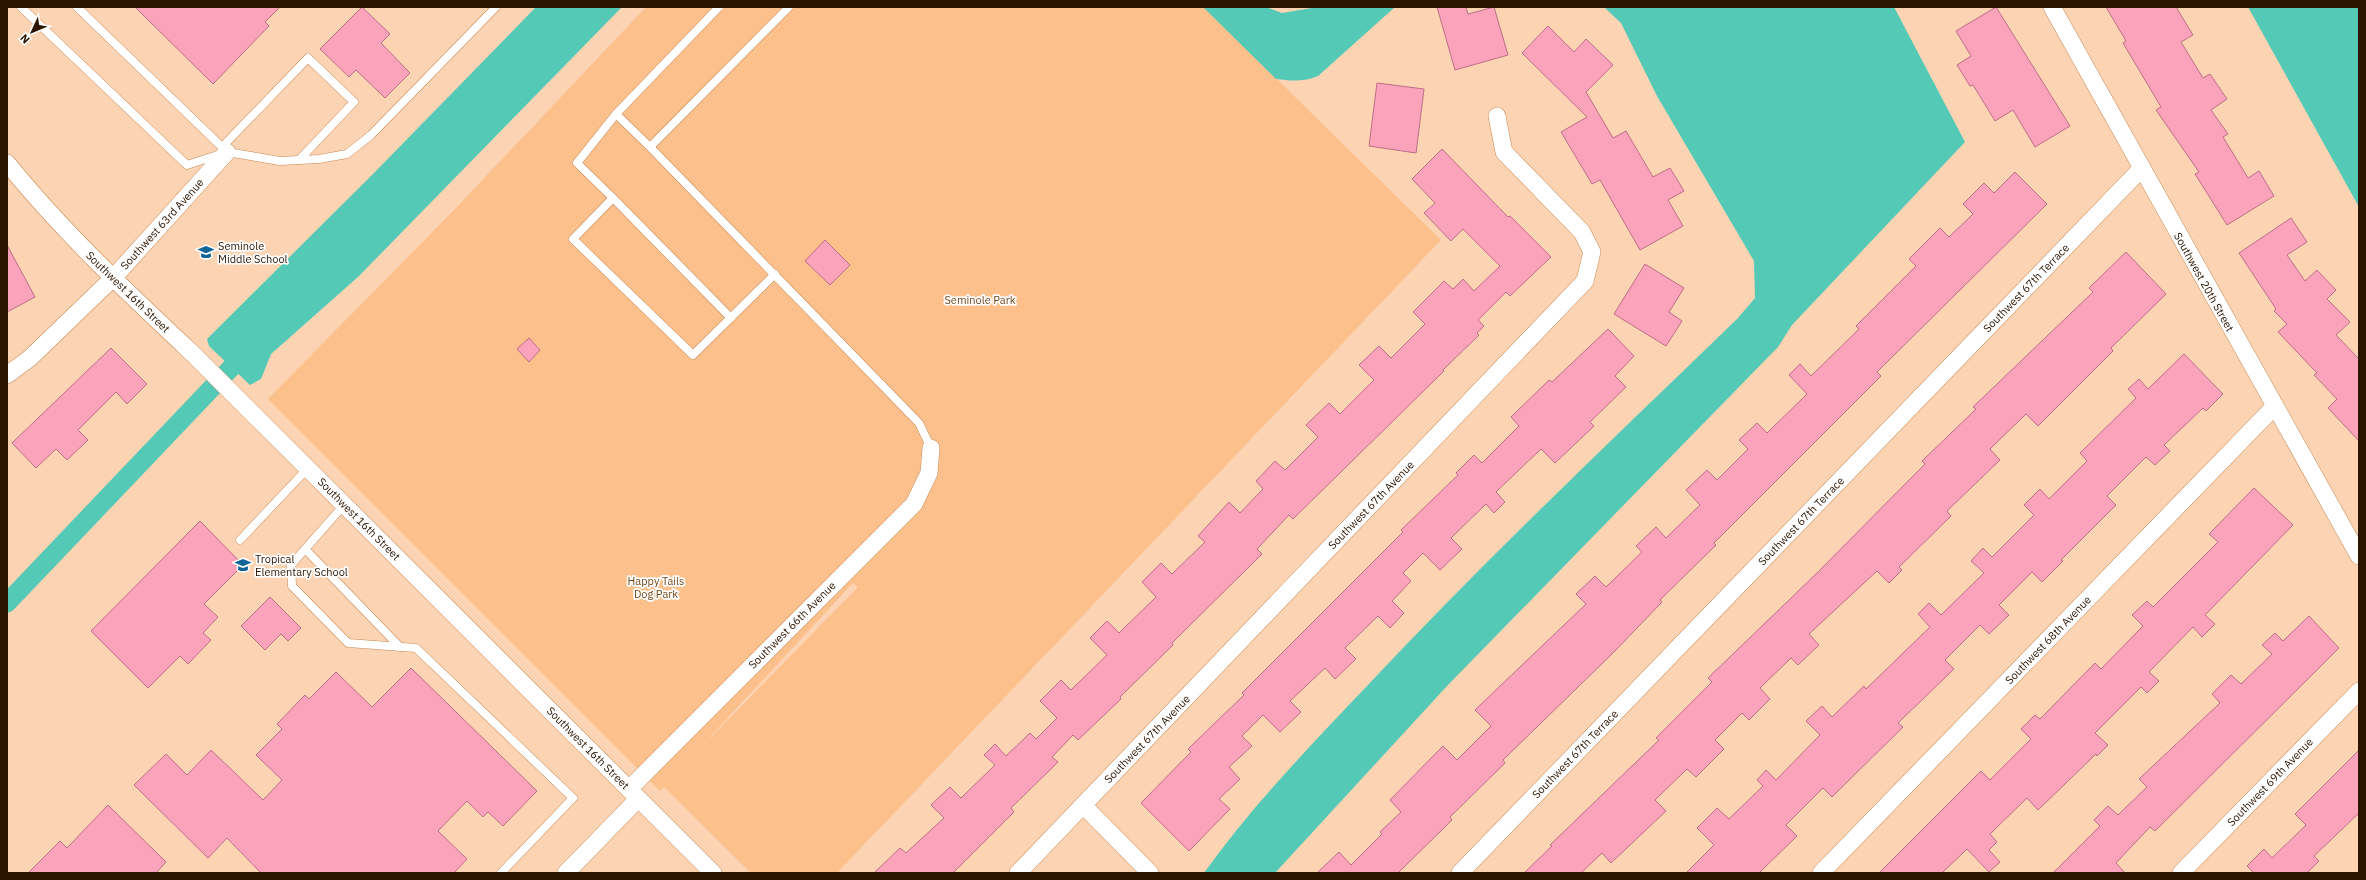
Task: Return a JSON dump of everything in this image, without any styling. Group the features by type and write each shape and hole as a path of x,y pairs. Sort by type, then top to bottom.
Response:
{"street":[{"name":"Southwest 20th Street","path":"2052,7 2274,407 2359,556"},
{"name":"Southwest 67th Avenue","path":"1018,873 1084,806 1585,281 1592,252 1582,232 1504,152 1497,116"},
{"name":"Southwest 63rd Avenue","path":"7,375 30,358 113,278 225,149"},
{"name":"Southwest 16th Street","path":"7,164 33,195 113,278 192,353 308,468 713,873"},
{"name":"Southwest 67th Terrace","path":"1460,873 2141,169"},
{"name":"Southwest 68th Avenue","path":"1822,873 2274,407"},
{"name":"Southwest 66th Avenue","path":"566,873 634,794 914,504 929,473 932,448"},
{"name":"Southwest 69th Avenue","path":"2181,873 2359,691"},
{"path":"1084,806 1150,873"}],"lane":[{"path":"21,7 187,165 225,149 308,58 354,102 299,160"},
{"path":"76,7 225,149 280,161 347,154 371,135 496,7"},
{"path":"719,7 616,114 577,163 731,318"},
{"path":"650,147 789,7"},
{"path":"616,114 775,274 919,423 932,448"},
{"path":"613,198 573,239 693,355 775,274"},
{"path":"240,540 308,468"},
{"path":"344,505 291,565 292,586 348,643 416,648 573,798 502,873"},
{"path":"305,549 400,647"}],"green space":[{"name":"Seminole Park","path":"646,7 1203,7 1441,240 837,873 751,873 664,787 660,791 268,399 454,210","holes":["853,583 858,587 710,738"]}],"water":[{"path":"536,7 622,7 359,276 271,354 261,379 250,385 209,346 207,339 374,173"},
{"path":"1203,7 1266,7 1282,13 1318,7 1395,7 1318,76 1293,81 1276,79"},
{"path":"1604,7 1894,7 1965,142 1792,325 1778,347 1447,686 1275,873 1204,873 1222,848 1282,777 1412,639 1550,500 1738,318 1755,298 1754,261 1657,96 1621,23"},
{"path":"2248,7 2359,7 2359,207"}],"building":[{"path":"135,7 280,7 265,22 269,26 213,84"},
{"path":"362,7 390,34 381,43 410,73 385,98 356,70 349,77 320,49"},
{"path":"1437,7 1466,7 1468,14 1494,7 1508,55 1455,70"},
{"path":"1996,7 2070,126 2035,147 2013,110 1995,121 1973,85 1970,86 1957,65 1971,56 1956,31"},
{"path":"2106,7 2176,7 2193,35 2181,42 2203,78 2210,74 2227,99 2211,110 2228,134 2223,137 2248,178 2259,171 2274,196 2227,225 2195,174 2199,172 2156,110 2161,107 2123,43 2126,41"},
{"path":"1548,26 1574,52 1586,39 1613,65 1586,92 1613,138 1626,131 1653,177 1670,168 1684,191 1668,200 1683,226 1640,250 1600,180 1592,184 1561,132 1587,117 1522,53"},
{"path":"1377,83 1424,89 1416,153 1369,146"},
{"path":"1442,149 1508,217 1510,216 1551,257 1510,296 1506,292 1478,320 1484,326 1477,333 1479,335 1293,519 1289,515 1257,549 1262,554 1172,643 1173,645 1120,697 1121,699 1078,740 1073,735 1052,757 1058,762 1011,808 1014,812 953,873 874,873 900,848 906,853 944,818 931,805 950,787 961,798 995,765 984,755 995,744 1006,756 1030,733 1036,739 1057,718 1040,701 1061,680 1071,690 1107,655 1090,638 1107,621 1119,633 1156,597 1142,582 1161,563 1172,574 1205,542 1198,536 1229,502 1240,513 1263,489 1256,481 1275,461 1285,470 1318,437 1306,425 1329,403 1340,414 1374,380 1359,365 1379,346 1391,358 1425,324 1413,312 1444,281 1453,289 1463,279 1474,291 1500,266 1463,229 1451,241 1424,213 1435,203 1412,179"},
{"path":"2015,172 2047,204 1877,372 1881,376 1714,543 1716,545 1660,600 1662,602 1613,653 1503,760 1505,763 1450,817 1452,820 1398,873 1317,873 1339,852 1351,865 1382,834 1380,832 1401,812 1390,800 1443,746 1457,760 1491,726 1475,710 1586,604 1576,594 1595,576 1606,587 1642,552 1636,546 1656,527 1666,538 1700,505 1686,490 1707,470 1717,480 1748,449 1739,440 1757,423 1767,433 1807,394 1789,375 1800,364 1811,376 1859,329 1856,326 1916,266 1909,259 1940,228 1949,237 1973,214 1963,204 1984,183 1994,193"},
{"path":"2291,218 2307,242 2287,255 2305,281 2317,270 2336,290 2327,299 2350,322 2336,335 2359,359 2359,441 2328,408 2337,399 2314,375 2317,373 2278,332 2287,324 2274,311 2276,309 2239,253"},
{"path":"825,240 850,265 830,285 805,261"},
{"path":"7,245 35,297 7,312"},
{"path":"2126,252 2166,294 2111,348 2113,351 2038,426 2026,414 1990,449 2000,460 1947,511 1951,516 1899,567 1902,570 1889,583 1877,571 1809,634 1819,645 1798,665 1791,658 1760,688 1770,699 1749,720 1742,713 1715,740 1724,749 1696,777 1687,769 1655,800 1666,811 1611,863 1602,853 1581,873 1524,873 1552,846 1550,845 1659,740 1656,738 1712,682 1708,678 1816,574 1925,464 1922,461 1976,409 1973,407 2093,292 2089,288"},
{"path":"1645,264 1684,288 1669,312 1682,321 1666,346 1614,314"},
{"path":"1608,329 1634,356 1615,376 1626,387 1590,422 1594,426 1555,463 1541,449 1496,492 1505,502 1494,513 1486,504 1451,538 1462,549 1440,570 1423,553 1403,573 1411,581 1392,601 1404,613 1390,628 1378,616 1345,648 1356,659 1335,679 1325,668 1290,701 1301,712 1280,732 1263,715 1242,736 1252,746 1229,767 1240,779 1219,799 1230,809 1189,851 1141,803 1191,752 1188,749 1244,695 1242,693 1403,532 1401,530 1458,475 1456,473 1474,455 1482,463 1519,426 1511,417 1549,380 1552,382"},
{"path":"529,338 540,350 529,362 517,349"},
{"path":"111,348 147,384 127,404 116,392 78,430 88,440 67,460 56,449 36,468 12,443"},
{"path":"2184,354 2223,394 2206,411 2203,408 2164,445 2170,451 2155,465 2146,457 2107,496 2116,505 2061,560 2063,561 2042,582 2032,572 1999,605 2009,615 1989,634 1980,625 1945,660 1954,669 1898,723 1903,727 1832,797 1823,788 1786,825 1797,836 1759,873 1686,873 1714,845 1697,828 1717,808 1729,819 1763,786 1757,780 1766,770 1776,780 1820,735 1806,721 1822,706 1832,717 1864,686 1866,689 1930,627 1918,614 1929,603 1941,615 1984,573 1971,561 1983,548 1992,557 2034,515 2024,505 2040,489 2049,499 2087,461 2080,453 2136,398 2128,389 2139,379 2148,389"},
{"path":"2254,488 2293,525 2205,615 2215,624 2202,637 2193,627 2149,672 2159,681 2147,693 2141,687 2095,733 2108,745 2097,756 2096,754 2038,810 2027,798 1990,834 1997,842 1989,850 2000,862 1989,872 1967,849 1942,873 1879,873 1981,771 1990,780 2031,739 2021,729 2035,715 2040,719 2095,663 2101,669 2143,626 2132,615 2147,601 2153,607 2218,542 2209,534"},
{"path":"200,521 243,565 204,604 218,617 203,633 211,640 188,664 180,656 148,688 91,631"},
{"path":"270,597 301,628 288,641 281,634 265,650 241,626"},
{"path":"2309,616 2339,648 2155,831 2150,827 2116,863 2125,873 2053,873 2100,826 2094,820 2108,806 2118,815 2147,787 2139,779 2220,703 2212,694 2231,675 2241,684 2272,654 2262,645 2275,633 2283,641"},
{"path":"411,668 537,791 503,826 488,812 483,817 467,801 438,831 467,859 454,873 261,873 227,838 208,858 134,785 166,754 187,775 211,750 263,800 282,780 256,755 282,729 277,724 305,695 309,699 336,672 372,707"},
{"path":"2359,750 2359,813 2314,856 2319,861 2307,873 2254,873 2247,866 2264,849 2272,858 2306,825 2295,814"},
{"path":"108,805 166,862 156,873 28,873 60,841 67,848"}],"waterway":[{"path":"7,603 249,349"}],"place":[{"name":"Seminole Middle School","path":"206,252"},
{"name":"Tropical Elementary School","path":"243,565"}],"park label":[{"name":"Happy Tails Dog Park","path":"656,587"}]}
